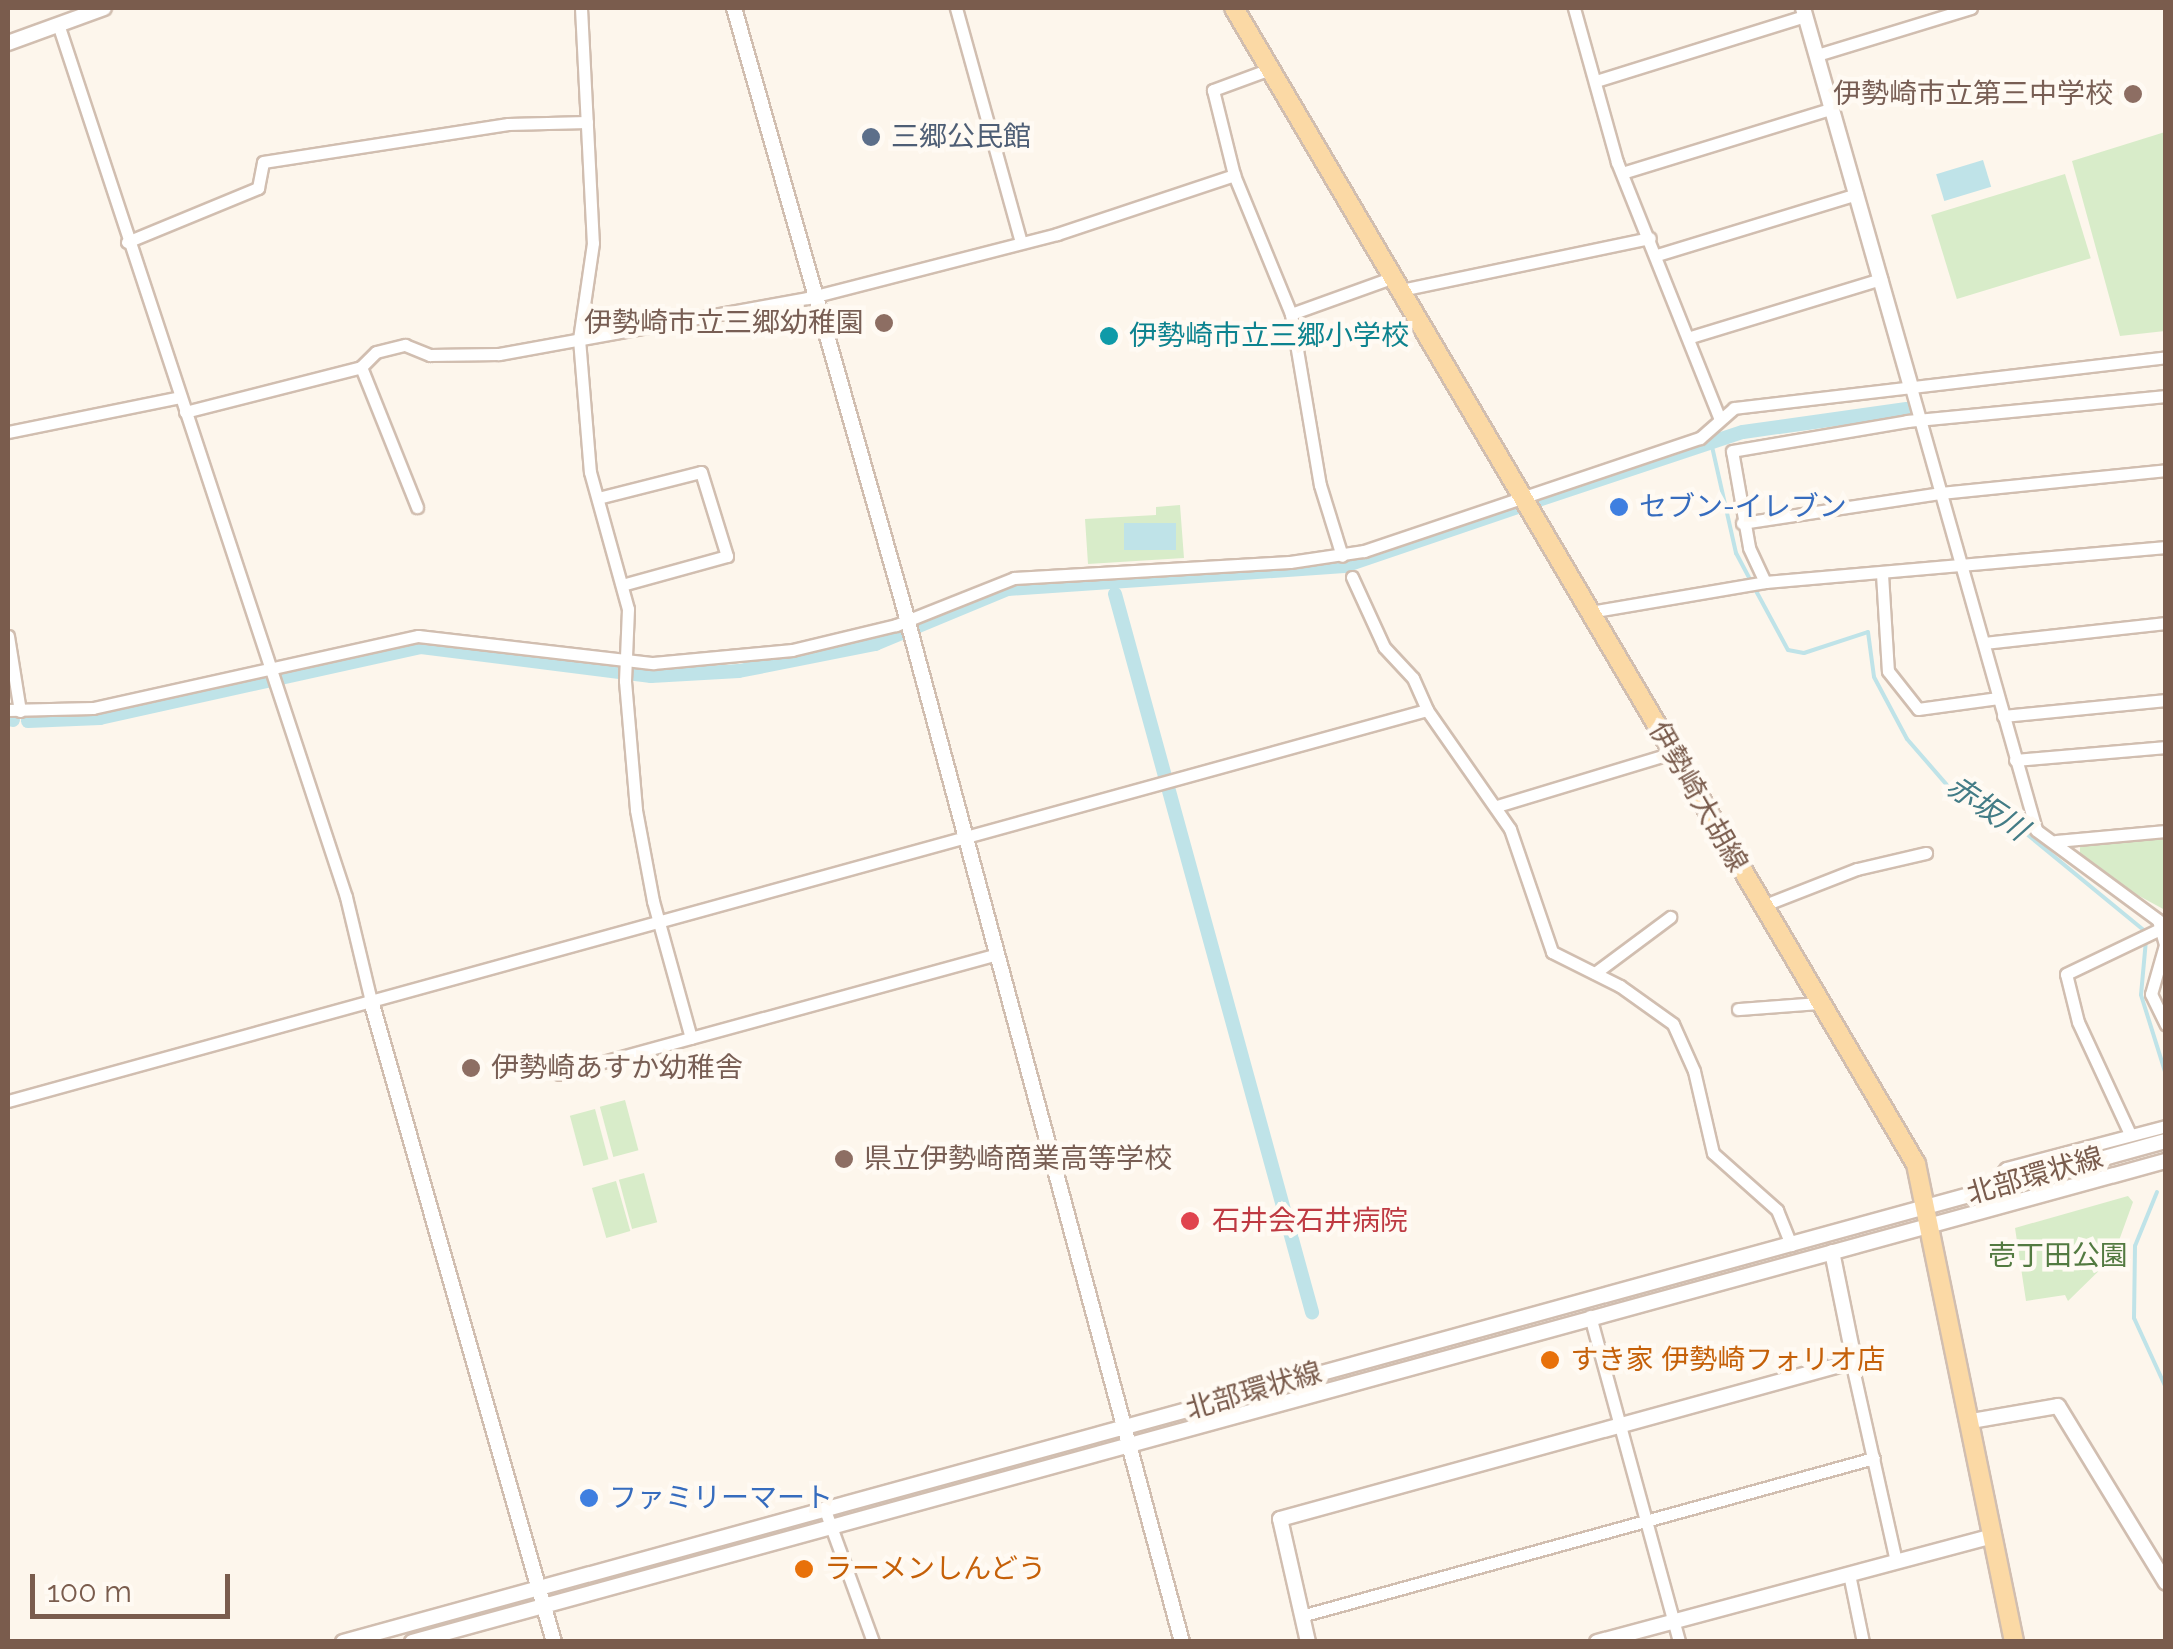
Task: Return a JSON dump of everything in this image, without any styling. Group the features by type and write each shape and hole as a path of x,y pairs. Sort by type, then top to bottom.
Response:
{"main road":[{"name":"伊勢崎大胡線","path":"1234,8 1916,1164 1930,1215 2014,1642"}],"street":[{"path":"8,43 104,8"},
{"path":"581,8 594,243 579,339 590,472 622,584 636,810 658,920 691,1038"},
{"path":"734,8 816,295 1182,1642"},
{"path":"956,8 1020,238"},
{"path":"1577,8 1622,173 1691,337 1719,416"},
{"path":"1816,54 1970,8"},
{"path":"1596,81 1804,12 2036,830 2056,841 2162,928 2165,945 2152,994 2166,1026"},
{"path":"58,27 346,898 371,1001 554,1642"},
{"path":"1270,69 1213,90 1234,175 1291,314 1320,485 1342,556"},
{"path":"1622,173 1833,108"},
{"path":"127,242 258,188 264,162 508,124 587,122"},
{"path":"185,412 361,366 376,352 405,346 430,355 499,354 816,295 1020,238 1057,234 1234,175"},
{"path":"1657,254 1857,194"},
{"path":"1291,314 1398,284 1650,238"},
{"path":"1691,337 1881,279"},
{"path":"8,636 14,711 92,708 418,636 628,662 792,650 907,630 975,590 1028,576 1342,556 1700,438 1719,416 1766,401 2166,357"},
{"path":"361,366 416,507"},
{"path":"1766,582 1742,523 1732,451 1919,420 2166,396"},
{"path":"8,432 180,397"},
{"path":"1742,523 1941,492 2166,470"},
{"path":"598,498 701,472 727,556 622,584"},
{"path":"1590,612 1766,582 1964,568 2166,547"},
{"path":"1882,574 1888,671 1918,710 1998,698"},
{"path":"1352,577 1380,642 1414,678 1427,710 1497,806 1520,849 1552,952 1595,973 1674,1024 1694,1071 1713,1154 1777,1210 1791,1245"},
{"path":"1984,642 2166,624"},
{"path":"2003,716 2166,700"},
{"path":"8,1101 1427,710"},
{"path":"2015,760 2166,746"},
{"path":"1497,806 1672,752"},
{"path":"2056,841 2166,830"},
{"path":"1762,906 1858,869 1926,853"},
{"path":"1595,973 1670,917"},
{"path":"2130,1134 2078,1022 2066,974 2162,928"},
{"path":"559,1074 993,955"},
{"path":"1738,1010 1820,1003"},
{"path":"1992,1187 2006,1168 2166,1126"},
{"name":"北部環状線","path":"412,1642 1832,1252 1992,1187 2166,1141"},
{"name":"北部環状線","path":"342,1642 1791,1245 2166,1161"},
{"path":"1832,1252 1851,1360 1896,1561"},
{"path":"1590,1316 1679,1642"},
{"path":"1308,1642 1280,1519 1851,1360"},
{"path":"1972,1421 2058,1406 2159,1559 2166,1583"},
{"path":"1301,1616 1874,1458"},
{"path":"825,1510 856,1580 874,1642"},
{"path":"1596,1642 1992,1536"},
{"path":"1849,1574 1863,1642"}],"green space":[{"path":"2165,132 2165,331 2120,336 2072,161"},
{"path":"2065,174 2091,258 1957,299 1931,215"},
{"path":"1180,505 1184,558 1088,564 1085,519 1156,515 1156,507"},
{"path":"2165,836 2165,910 2110,880 2080,853 2080,844"},
{"path":"625,1100 638,1150 613,1157 600,1107"},
{"path":"595,1109 608,1159 583,1166 570,1116"},
{"path":"644,1173 657,1222 632,1229 619,1180"},
{"path":"616,1181 630,1231 606,1238 592,1188"},
{"name":"壱丁田公園","path":"2128,1196 2133,1202 2113,1257 2068,1301 2065,1295 2026,1301 2015,1228"}],"water":[{"path":"1983,160 1991,187 1944,201 1936,174"},
{"path":"1124,523 1176,523 1176,550 1124,550"}],"waterway":[{"path":"1532,502 1743,432 1906,409"},
{"name":"赤坂川","path":"1711,442 1736,553 1751,581"},
{"path":"28,721 100,718 421,647 651,676 739,671 875,644 1008,589 1344,566 1517,507"},
{"name":"赤坂川","path":"1755,589 1788,650 1804,653 1868,632 1874,677 1907,739 1954,793 2006,817 2145,931"},
{"path":"1115,594 1312,1312"},
{"path":"8,719 13,720"},
{"name":"赤坂川","path":"2146,940 2141,995 2166,1075"},
{"name":"赤坂川","path":"2157,1192 2135,1246 2134,1318 2166,1388"}],"place":[{"name":"伊勢崎市立第三中学校","path":"2133,94"},
{"name":"三郷公民館","path":"871,137"},
{"name":"伊勢崎市立三郷幼稚園","path":"884,323"},
{"name":"伊勢崎市立三郷小学校","path":"1109,336"},
{"name":"セブン-イレブン","path":"1619,507"},
{"name":"伊勢崎あすか幼稚舎","path":"471,1068"},
{"name":"県立伊勢崎商業高等学校","path":"844,1159"},
{"name":"石井会石井病院","path":"1190,1221"},
{"name":"すき家 伊勢崎フォリオ店","path":"1550,1360"},
{"name":"ファミリーマート","path":"589,1498"},
{"name":"ラーメンしんどう","path":"804,1569"}]}
